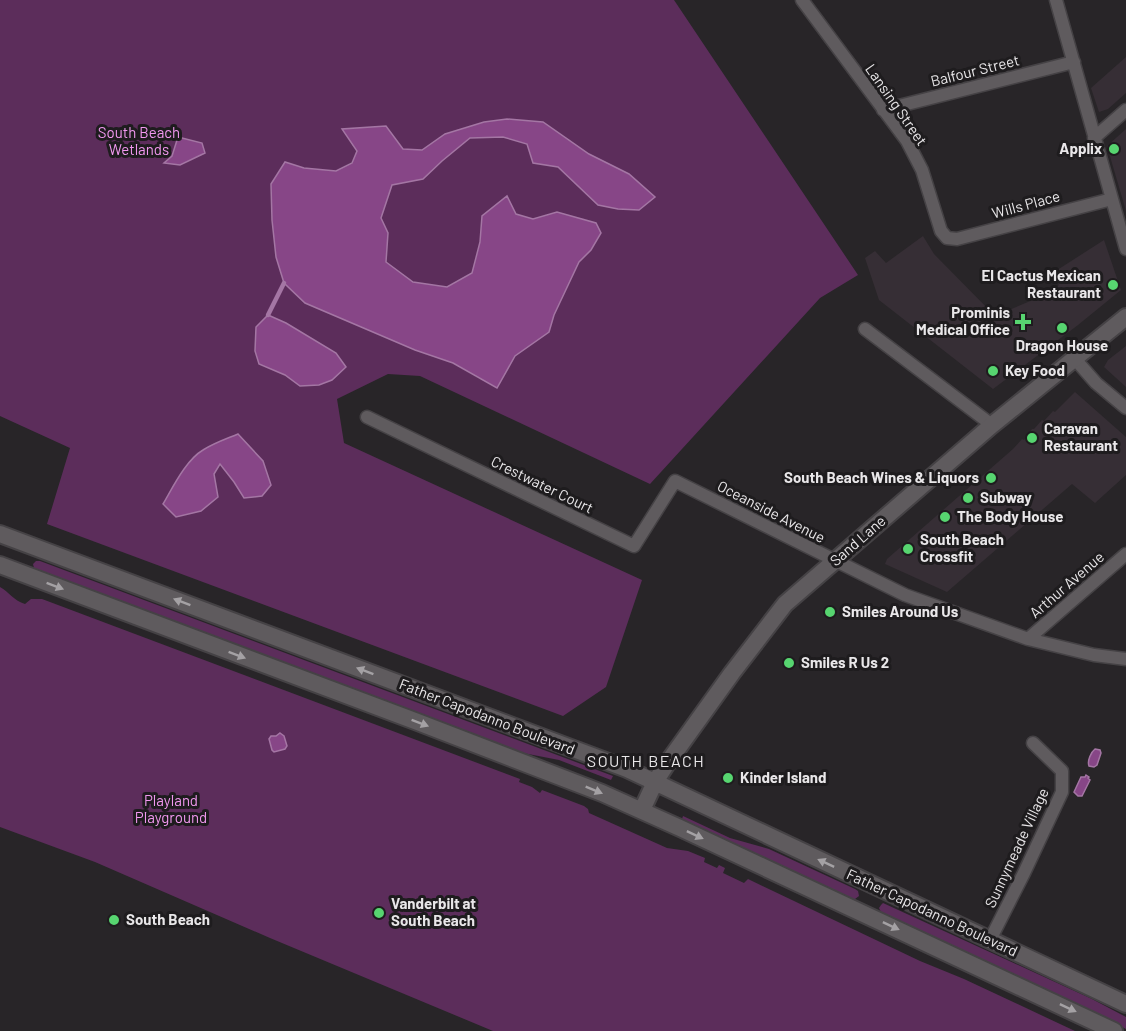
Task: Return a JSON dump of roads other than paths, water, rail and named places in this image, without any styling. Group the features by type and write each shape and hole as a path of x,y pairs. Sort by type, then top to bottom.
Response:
{"main road":[{"name":"Sand Lane","path":"642,810 655,782 784,603 992,425 1126,318"},
{"name":"Father Capodanno Boulevard","path":"0,534 605,761 655,782 1126,1004"},
{"name":"Father Capodanno Boulevard","path":"0,566 487,748 642,810 1114,1031"},
{"path":"863,913 875,887"}],"street":[{"name":"Lansing Street","path":"802,0 907,141 922,170 941,231 947,238"},
{"path":"1056,0 1126,249"},
{"name":"Balfour Street","path":"883,110 1074,62"},
{"path":"1094,138 1126,110"},
{"name":"Wills Place","path":"947,238 957,239 1112,199"},
{"path":"865,329 992,425"},
{"path":"1075,359 1096,383 1126,408"},
{"name":"Crestwater Court","path":"367,417 634,546 675,481"},
{"name":"Oceanside Avenue","path":"675,481 905,595 1028,639 1094,655 1126,659"},
{"name":"Arthur Avenue","path":"1028,639 1126,554"},
{"name":"Sunnymeade Village","path":"990,940 1062,792 1062,771 1033,743"}],"waterway":[{"path":"268,315 284,283"}],"place":[{"name":"Applix","path":"1114,149"},
{"name":"El Cactus Mexican Restaurant","path":"1113,285"},
{"name":"Prominis Medical Office","path":"1023,322"},
{"name":"Dragon House","path":"1062,328"},
{"name":"Key Food","path":"993,371"},
{"name":"Caravan Restaurant","path":"1032,438"},
{"name":"South Beach Wines & Liquors","path":"991,478"},
{"name":"Subway","path":"968,498"},
{"name":"The Body House","path":"945,517"},
{"name":"South Beach Crossfit","path":"908,549"},
{"name":"Smiles Around Us","path":"830,612"},
{"name":"Smiles R Us 2","path":"789,663"},
{"name":"Kinder Island","path":"728,778"},
{"name":"Vanderbilt at South Beach","path":"379,913"},
{"name":"South Beach","path":"114,920"}],"district":[{"name":"SOUTH BEACH","path":"646,761"}],"park label":[{"name":"South Beach Wetlands","path":"139,142"},
{"name":"Playland Playground","path":"171,810"}]}
